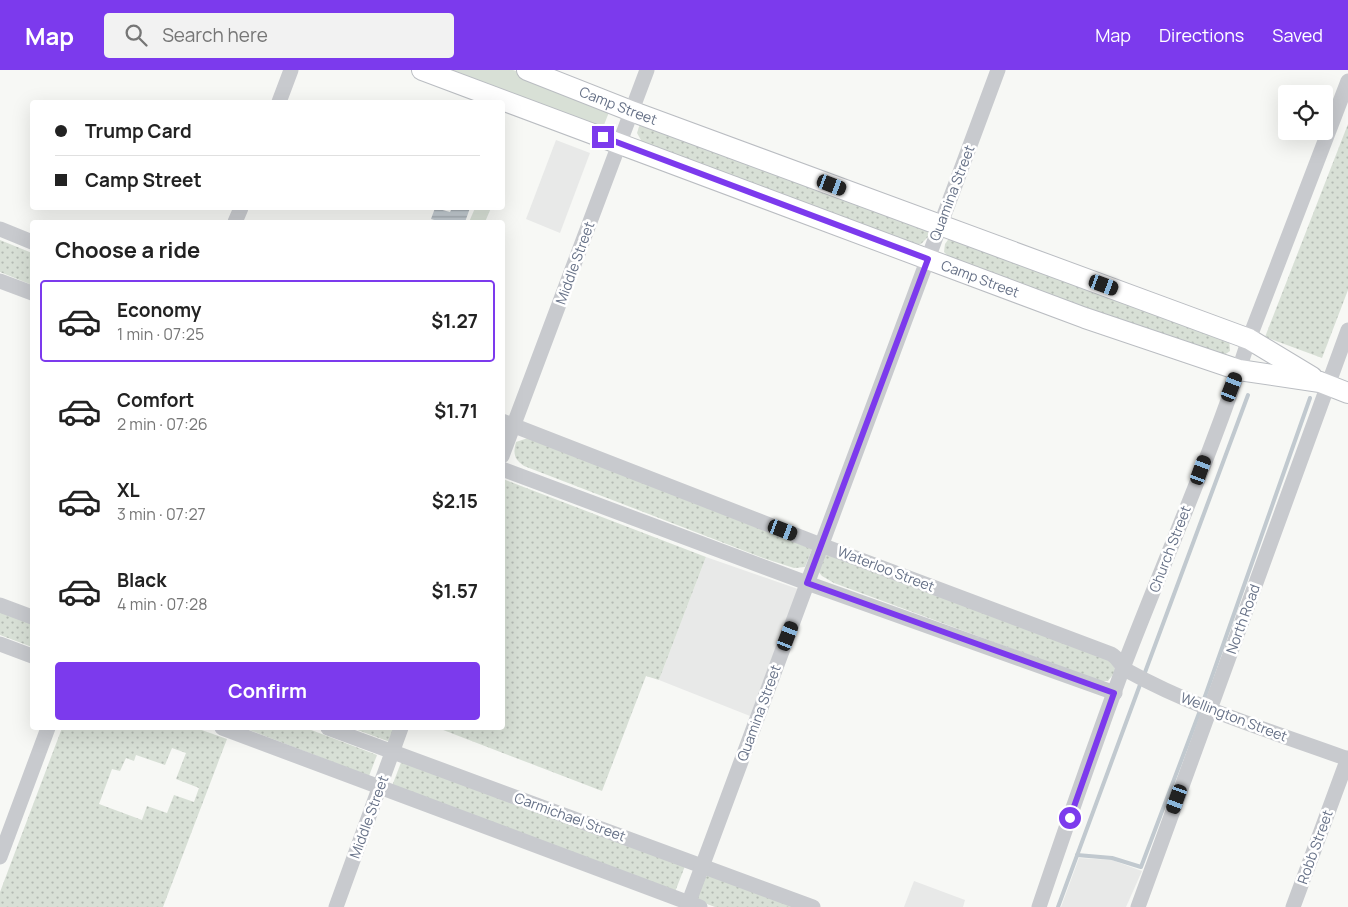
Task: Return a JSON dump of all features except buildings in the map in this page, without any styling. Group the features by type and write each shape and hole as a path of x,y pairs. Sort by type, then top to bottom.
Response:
{"main road":[{"name":"Camp Street","path":"422,70 503,100"},
{"name":"Camp Street","path":"527,70 631,111 1248,339 1324,383 1348,393"},
{"name":"Camp Street","path":"505,101 1085,318 1239,370 1324,383"}],"street":[{"path":"280,100 291,70"},
{"name":"Middle Street","path":"505,440 508,423 647,70"},
{"name":"Quamina Street","path":"691,906 702,865 998,70"},
{"name":"Church Street","path":"1039,907 1114,693 1348,81"},
{"path":"0,229 30,241"},
{"path":"0,281 30,292"},
{"name":"North Road","path":"1138,907 1210,709 1324,383 1348,330"},
{"name":"Waterloo Street","path":"508,423 821,545 1111,654 1118,659 1123,669"},
{"path":"505,470 807,583 1114,693"},
{"path":"0,605 30,616"},
{"path":"0,644 30,655"},
{"name":"Wellington Street","path":"1123,669 1210,709 1348,759"},
{"path":"0,857 47,730"},
{"path":"227,730 691,906"},
{"name":"Carmichael Street","path":"333,730 813,907"},
{"name":"Middle Street","path":"336,907 400,730"},
{"name":"Robb Street","path":"1293,907 1348,759"}],"shaded area":[{"path":"437,70 513,70 611,107 602,130"},
{"path":"640,124 928,231 928,237 921,244 914,245 642,142 637,133"},
{"path":"1348,124 1348,290 1322,358 1265,337"},
{"path":"556,140 590,153 560,233 526,219"},
{"path":"434,210 450,212 451,210 469,210 466,220 431,219"},
{"path":"474,210 490,210 486,220 470,220"},
{"path":"950,237 1229,338 1230,351 1220,358 950,258 944,252 945,244"},
{"path":"0,240 30,252 30,284 0,272"},
{"path":"528,438 812,549 805,567 794,568 763,558 524,466 516,458 515,446 516,442"},
{"path":"505,480 706,557 659,680 646,676 602,791 443,730 505,730"},
{"path":"828,553 1111,660 1116,671 1108,681 1099,681 834,583 822,576 817,570 821,557"},
{"path":"706,557 798,589 750,716 659,680"},
{"path":"0,612 30,623 30,646 0,635"},
{"path":"61,730 202,730 227,739 163,907 0,907 0,892","holes":["172,748 186,753 176,779 199,788 194,802 174,795 167,813 147,806 142,820 99,804 112,769 120,771 126,758 134,761 136,755 165,765"]},
{"path":"249,730 311,730 377,755 369,776"},
{"path":"357,730 394,730 390,742"},
{"path":"402,760 685,866 675,892 392,786"},
{"path":"1079,858 1112,860 1142,871 1126,907 1061,907"},
{"path":"706,871 801,907 715,907 696,900"},
{"path":"914,881 965,900 963,907 904,907"}],"waterway":[{"path":"1144,675 1248,395"},
{"path":"1203,702 1310,398"},
{"path":"1058,907 1141,682"},
{"path":"1077,855 1112,858 1141,867 1201,708"}],"route":[{"path":"603,137 928,259 807,583 1114,693 1070,818"}]}
